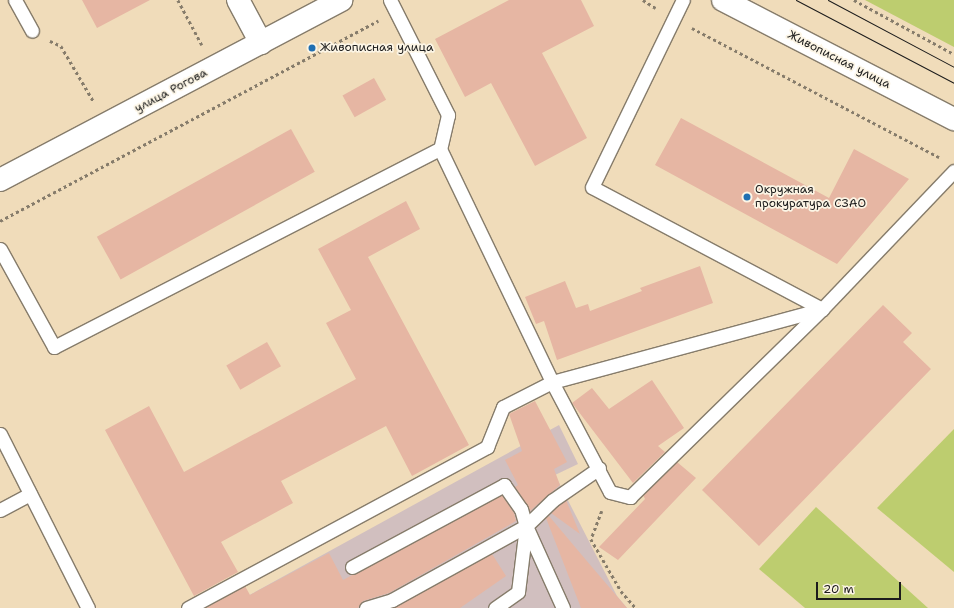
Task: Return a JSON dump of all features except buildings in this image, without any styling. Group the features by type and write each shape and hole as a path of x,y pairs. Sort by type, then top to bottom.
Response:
{"street":[{"path":"238,0 261,43"},
{"name":"улица Рогова","path":"0,180 342,0"},
{"name":"Живописная улица","path":"723,0 954,119"}],"lane":[{"path":"15,0 32,31"},
{"path":"683,0 592,187 822,309"},
{"path":"393,6 448,115 440,149 552,382 599,468 610,492 630,497 822,309 950,166"},
{"path":"0,248 54,347 440,149"},
{"path":"188,608 487,447 503,407 552,382 822,309"},
{"path":"0,434 88,608"},
{"path":"366,608 392,600 526,526 553,500 599,468"},
{"path":"352,567 504,485 521,509 526,526 563,608"},
{"path":"0,510 30,494"},
{"path":"495,608 518,592 526,526"}],"path":[{"path":"178,0 205,50"},
{"path":"643,0 675,19 950,166"},
{"path":"854,0 954,54"},
{"path":"0,221 393,6"},
{"path":"32,31 61,46 99,109"},
{"path":"610,492 591,539 621,591 636,608"}],"shaded area":[{"path":"559,425 578,464 555,475 617,596 627,608 226,608"}],"green space":[{"path":"865,0 954,0 954,47"},
{"path":"954,429 954,572 877,508"},
{"path":"816,507 928,608 805,608 759,569"}],"tram line":[{"path":"796,0 954,83"},
{"path":"828,0 954,67"}],"place":[{"name":"Живописная улица","path":"312,48"},
{"name":"Окружная прокуратура СЗАО","path":"747,197"}]}
